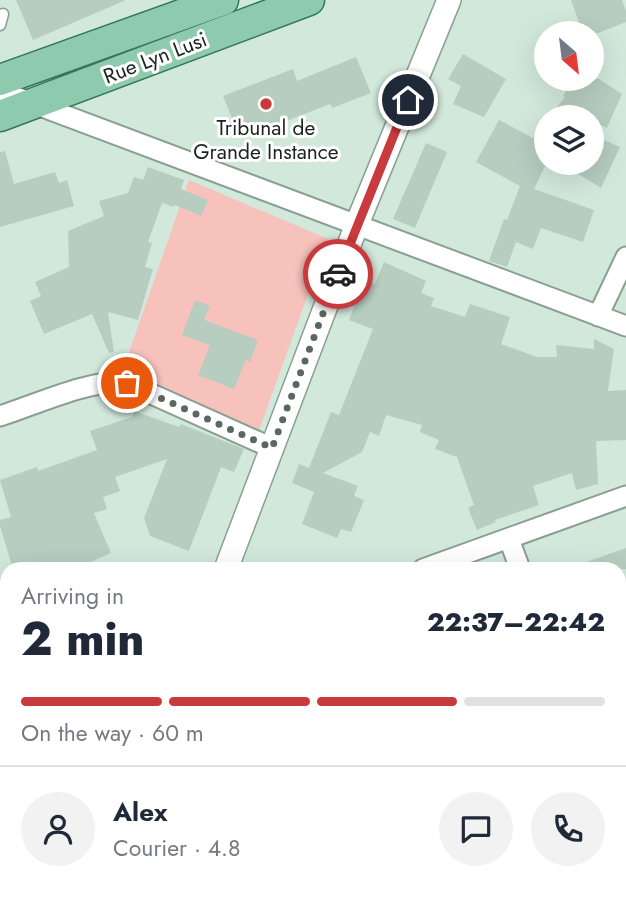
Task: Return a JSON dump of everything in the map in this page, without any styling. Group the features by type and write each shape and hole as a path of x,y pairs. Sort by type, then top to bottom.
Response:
{"main road":[{"name":"Rue Lyn Lusi","path":"0,80 223,0"},
{"name":"Rue Lyn Lusi","path":"0,116 309,0"}],"street":[{"path":"229,562 357,224 449,0"},
{"path":"0,91 626,326"},
{"path":"598,316 626,257"},
{"path":"0,416 105,382 117,381 127,383 272,448"},
{"path":"444,562 626,496"},
{"path":"509,539 517,562"}],"lane":[{"path":"0,25 3,14"}],"shaded area":[{"path":"189,180 328,239 258,433 124,367"}],"building":[{"path":"16,0 126,0 33,40"},
{"path":"571,0 622,0 626,11 626,22 604,31 604,21 579,21"},
{"path":"463,54 506,79 484,117 453,104 461,86 448,79"},
{"path":"356,57 371,93 332,108 330,104 256,133 252,122 236,128 223,96 293,69 297,81"},
{"path":"604,82 622,94 607,128 604,127 604,105 559,105 565,97 563,96 566,91 604,91"},
{"path":"499,120 534,137 534,175 541,175 534,189 594,210 583,242 541,228 533,249 516,242 507,267 489,261 504,219 507,220 520,186 476,162"},
{"path":"604,140 620,147 601,188 580,175 604,175"},
{"path":"426,143 447,152 415,228 393,219"},
{"path":"5,151 14,184 55,172 59,183 67,180 74,206 0,227 0,152"},
{"path":"148,167 184,180 181,189 208,200 201,216 175,205 174,207 162,203 148,242 152,243 145,267 153,269 138,320 108,312 114,352 109,353 92,314 44,334 30,301 41,296 35,282 69,267 68,231 104,216 99,201 128,193 134,177 143,180"},
{"path":"384,262 426,281 421,293 434,298 431,306 465,317 470,304 510,317 501,344 537,357 557,357 556,345 594,349 594,339 614,349 608,391 626,390 626,440 596,441 598,484 576,490 572,473 533,486 539,505 495,520 496,522 477,530 468,508 474,505 457,457 435,449 439,440 420,432 422,425 386,415 379,436 370,432 362,452 323,473 358,486 354,496 364,500 351,532 341,529 337,538 302,524 314,492 292,483 299,464 309,468 331,412 339,415 373,329 349,320 364,281 375,284"},
{"path":"195,300 210,306 204,320 258,340 250,362 246,360 234,389 198,375 210,345 182,335"},
{"path":"134,411 179,427 181,424 244,449 234,472 221,467 189,551 150,536 144,518 167,459 115,477 120,491 103,497 107,509 94,513 111,553 91,562 11,562 0,526 0,520 11,517 0,480 37,467 38,471 97,450 90,431 132,417"},
{"path":"626,548 626,562 586,562"}],"way so far":[{"path":"127,383 272,448 338,274"}],"place":[{"name":"Tribunal de Grande Instance","path":"266,104"}],"route":[{"path":"338,274 408,100"}]}
